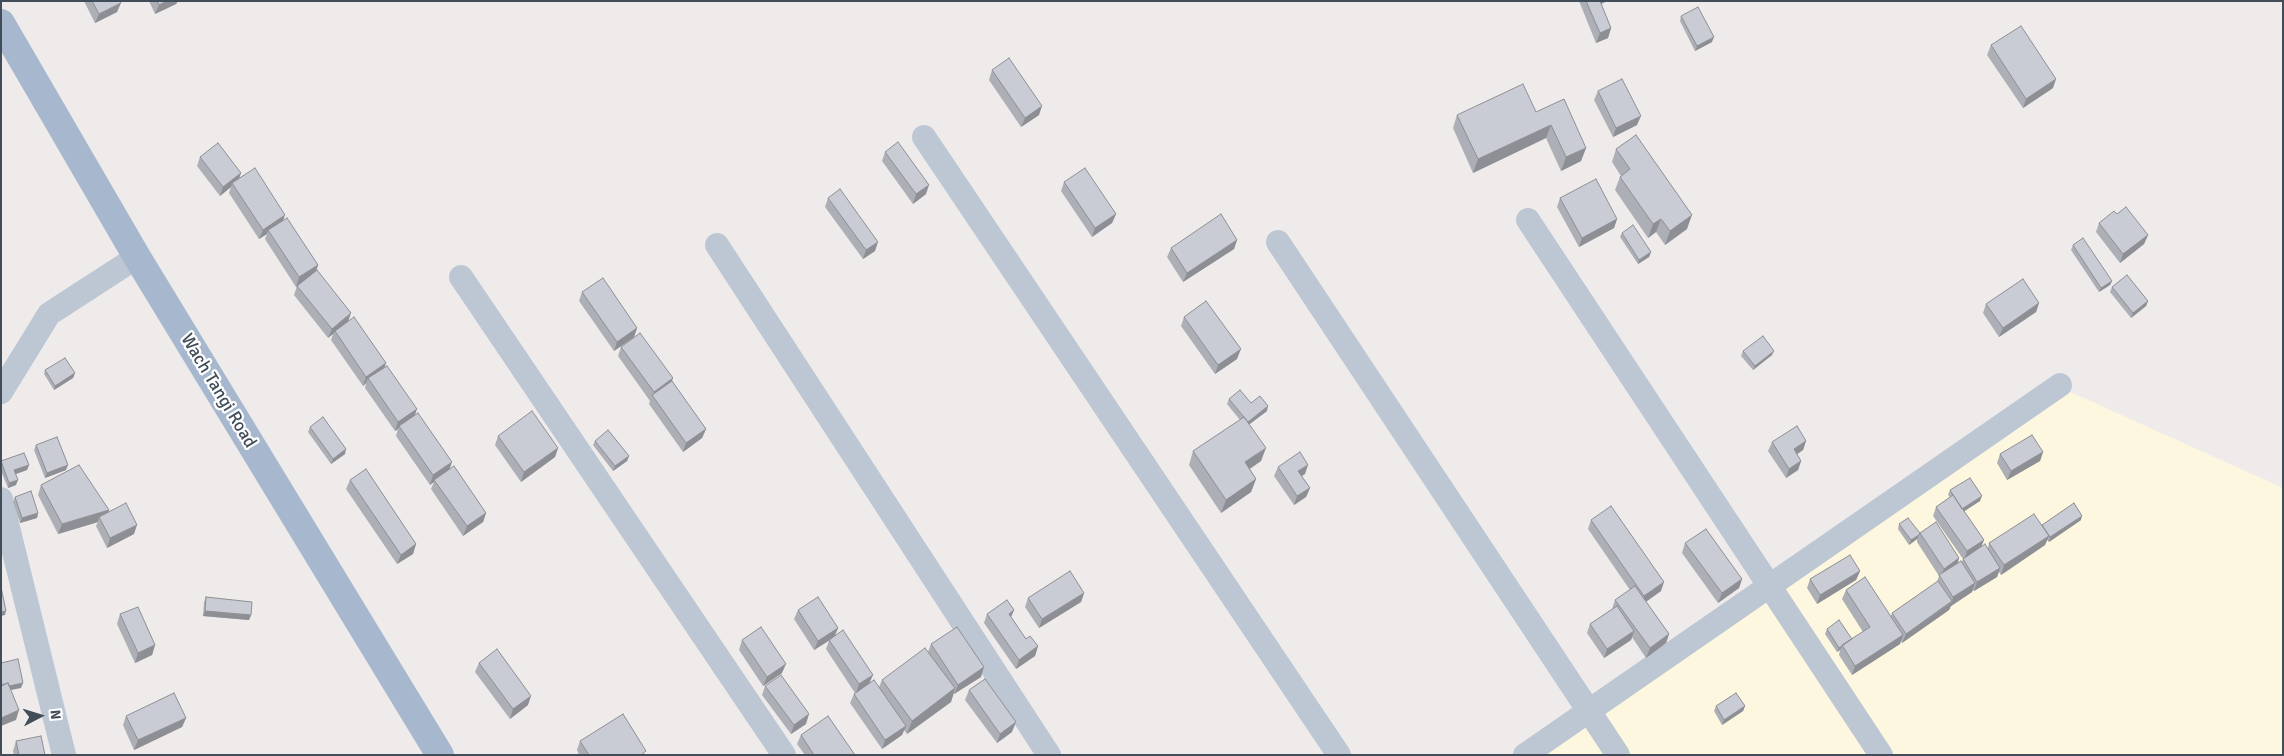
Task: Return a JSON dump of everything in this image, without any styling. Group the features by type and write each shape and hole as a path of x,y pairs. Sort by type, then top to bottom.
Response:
{"main road":[{"name":"Wach Tangi Road","path":"1,24 9,55 137,257 440,755"}],"street":[{"path":"924,137 1338,755"},
{"path":"1528,220 1881,755"},
{"path":"1278,242 1618,755"},
{"path":"717,246 1049,755"},
{"path":"1,392 49,314 137,257"},
{"path":"461,277 784,755"},
{"path":"1525,755 2060,386"},
{"path":"1,499 64,755"}],"shaded area":[{"path":"2066,390 2283,488 2283,755 1526,755"}],"building":[{"path":"92,1 120,1 121,3 99,14"},
{"path":"157,1 167,1 159,5"},
{"path":"1586,1 1600,1 1611,28 1600,33"},
{"path":"1698,7 1714,37 1697,46 1681,16"},
{"path":"2021,26 2056,79 2026,99 1991,45"},
{"path":"1009,58 1042,106 1025,118 992,70"},
{"path":"1622,79 1641,116 1616,128 1598,91"},
{"path":"1523,84 1536,112 1564,99 1586,148 1566,157 1551,125 1478,159 1457,115"},
{"path":"1636,135 1692,215 1670,231 1661,219 1653,224 1620,177 1630,169 1616,149"},
{"path":"898,142 929,185 916,194 885,152"},
{"path":"218,143 241,173 223,187 200,157"},
{"path":"255,168 285,215 263,230 232,183"},
{"path":"1085,168 1116,214 1095,228 1064,182"},
{"path":"1596,179 1617,219 1582,238 1560,198"},
{"path":"840,189 878,242 866,250 828,198"},
{"path":"2126,207 2148,235 2123,254 2099,223 2114,211 2117,214"},
{"path":"1221,214 1237,240 1187,273 1171,248"},
{"path":"287,218 318,265 299,277 268,230"},
{"path":"1633,225 1651,252 1639,260 1622,233"},
{"path":"2083,238 2112,281 2101,288 2073,245"},
{"path":"317,270 351,313 332,329 297,286"},
{"path":"2127,275 2148,301 2133,313 2112,287"},
{"path":"603,278 637,328 617,342 582,292"},
{"path":"2023,279 2039,303 2003,328 1986,304"},
{"path":"1206,301 1241,349 1218,365 1184,317"},
{"path":"354,317 386,363 366,377 335,331"},
{"path":"640,333 673,378 654,392 621,347"},
{"path":"1763,336 1774,351 1755,366 1743,351"},
{"path":"65,358 75,373 55,386 45,370"},
{"path":"387,366 417,409 398,422 368,378"},
{"path":"672,381 706,429 686,443 652,395"},
{"path":"1240,390 1251,403 1260,396 1268,406 1248,422 1229,399"},
{"path":"532,411 558,448 524,472 498,436"},
{"path":"418,413 452,462 433,475 399,426"},
{"path":"323,417 346,449 333,459 310,427"},
{"path":"1244,417 1266,448 1245,462 1256,479 1226,500 1193,451"},
{"path":"1797,426 1806,441 1794,449 1801,461 1789,469 1772,442"},
{"path":"608,430 629,456 615,466 595,441"},
{"path":"2032,435 2043,452 2011,471 2000,454"},
{"path":"57,437 68,465 47,473 36,445"},
{"path":"1300,452 1308,465 1298,471 1310,488 1297,496 1278,467"},
{"path":"24,453 29,465 14,470 18,480 9,483 1,461"},
{"path":"79,465 109,510 62,524 41,485"},
{"path":"454,466 486,513 467,526 434,480"},
{"path":"366,469 416,544 401,555 350,480"},
{"path":"1970,478 1982,496 1962,509 1950,490"},
{"path":"31,491 38,513 22,518 15,497"},
{"path":"1953,495 1984,540 1967,551 1936,507"},
{"path":"126,503 137,525 110,538 99,517"},
{"path":"2074,503 2082,516 2050,537 2042,525"},
{"path":"1611,506 1664,582 1644,596 1591,520"},
{"path":"2034,514 2049,536 2004,565 1989,543"},
{"path":"1908,518 1920,533 1911,540 1899,524"},
{"path":"1936,522 1959,558 1944,569 1920,533"},
{"path":"1706,529 1742,579 1722,593 1685,543"},
{"path":"1985,544 2000,568 1977,582 1963,559"},
{"path":"1850,555 1860,571 1820,595 1810,579"},
{"path":"1961,561 1975,583 1953,597 1939,575"},
{"path":"1070,571 1084,593 1042,619 1028,598"},
{"path":"1865,577 1903,635 1855,666 1842,645 1870,627 1846,590"},
{"path":"1938,581 1952,601 1906,634 1892,613"},
{"path":"1635,586 1669,634 1650,648 1615,600"},
{"path":"1,587 6,611 1,612"},
{"path":"206,597 252,602 251,615 205,611"},
{"path":"818,597 838,628 818,641 798,610"},
{"path":"1007,600 1014,610 1009,614 1026,639 1030,636 1038,646 1019,660 987,614"},
{"path":"1617,606 1634,631 1607,649 1590,624"},
{"path":"138,607 155,645 138,653 120,614"},
{"path":"1839,620 1852,639 1839,648 1827,629"},
{"path":"761,627 786,664 767,677 742,640"},
{"path":"957,627 984,667 958,685 931,644"},
{"path":"843,630 873,675 859,684 829,640"},
{"path":"925,648 955,688 912,721 882,680"},
{"path":"497,649 531,696 513,709 479,663"},
{"path":"18,659 23,683 9,686 8,683 2,685 1,663"},
{"path":"781,675 809,714 794,725 765,686"},
{"path":"985,679 1016,722 1000,734 969,690"},
{"path":"874,680 906,726 885,740 854,694"},
{"path":"8,683 19,710 1,718 1,686"},
{"path":"174,693 186,718 138,740 126,716"},
{"path":"1736,693 1745,706 1724,720 1716,706"},
{"path":"623,714 646,751 641,755 589,755 580,741"},
{"path":"828,716 855,755 814,755 801,735"},
{"path":"41,736 45,755 19,755 16,741"}]}
